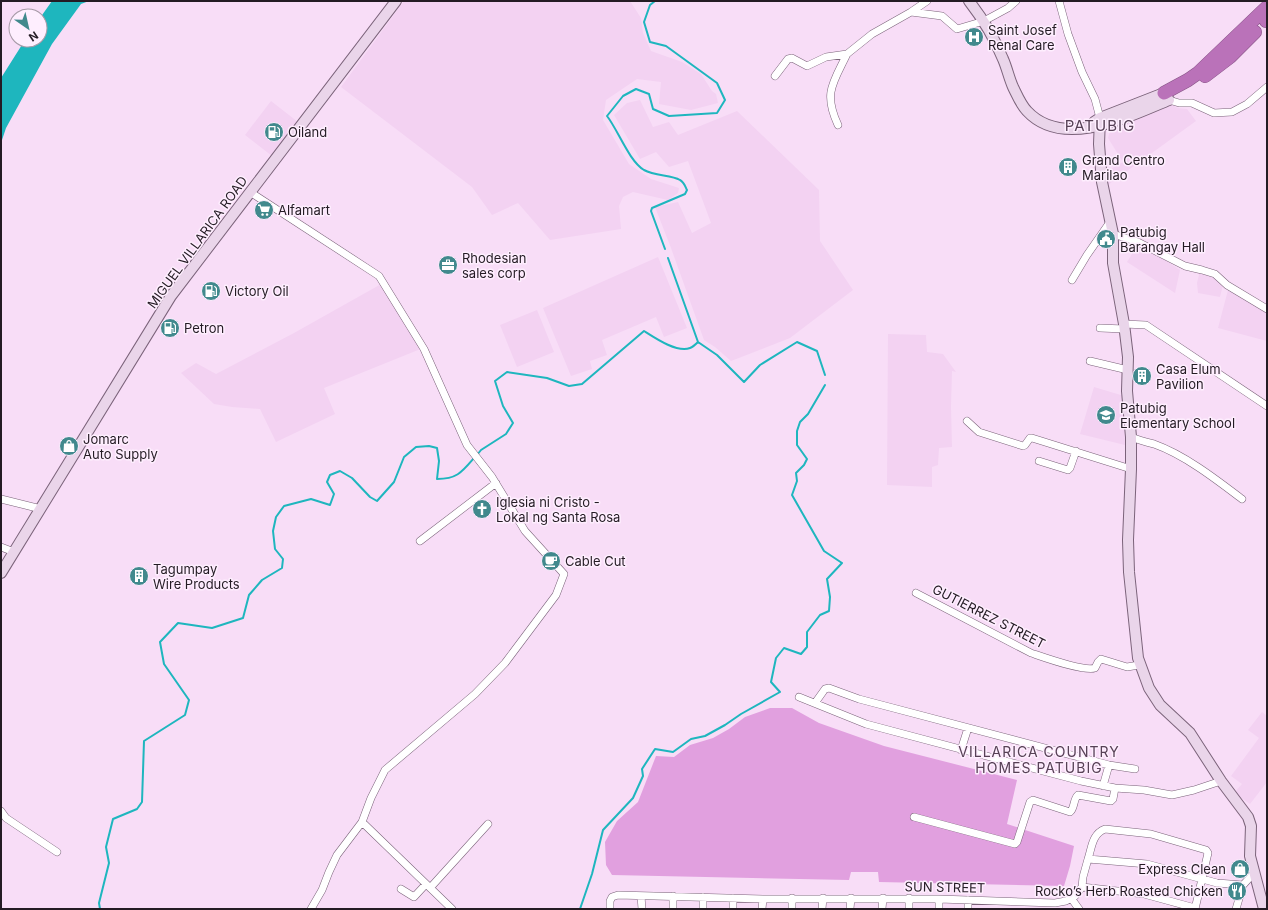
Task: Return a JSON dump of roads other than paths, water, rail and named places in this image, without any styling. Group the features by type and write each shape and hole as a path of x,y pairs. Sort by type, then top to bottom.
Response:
{"highway":[{"path":"1166,97 1198,72 1267,7"},
{"path":"1166,97 1193,86 1218,67 1255,32"}],"main road":[{"name":"MIGUEL VILLARICA ROAD","path":"1,574 171,296 396,1"},
{"path":"969,1 984,20 1001,54 1012,85 1027,111 1043,123 1062,129 1084,128 1166,97"},
{"path":"1100,122 1099,144 1102,182 1113,234 1113,263 1124,326 1128,370 1126,391 1131,469 1128,556 1139,665 1149,688 1160,705 1190,733 1221,781 1248,817 1251,826 1250,856 1264,909"}],"street":[{"path":"838,125 832,109 830,94 847,54 872,34 927,1"},
{"path":"910,12 942,16 957,29 984,20 1008,8 1016,1"},
{"path":"1059,1 1068,34 1082,72 1095,99 1100,122"},
{"path":"775,76 788,59 792,58 806,66 826,57 847,54"},
{"path":"1166,97 1179,103 1192,103 1214,113 1232,112 1247,104 1267,86"},
{"path":"250,192 379,276 424,349 467,444 496,483 525,531 564,574 556,595 505,663 475,694 384,770 370,798 362,822 337,855 322,890 311,909"},
{"path":"1072,280 1110,222"},
{"path":"1113,234 1138,242 1185,266 1215,274 1227,285 1267,309"},
{"path":"1100,328 1146,325 1267,406"},
{"path":"1090,361 1128,370"},
{"path":"967,421 979,432 1022,446 1025,445 1031,438 1131,469"},
{"path":"1130,437 1155,445 1180,457 1207,473 1242,499"},
{"path":"1039,461 1068,470 1076,452"},
{"path":"420,541 496,483"},
{"path":"1,499 41,509"},
{"path":"1,547 14,552"},
{"name":"GUTIERREZ STREET","path":"916,592 1031,653 1043,657 1082,668 1092,669 1095,668 1101,660 1127,667 1139,665"},
{"path":"815,703 825,689 828,688 859,699 1108,765 1135,769"},
{"path":"800,697 866,724 1103,786 1144,790 1172,795 1194,790 1221,781"},
{"path":"961,750 968,728"},
{"path":"1103,786 1108,765"},
{"path":"914,817 1015,844 1017,842 1030,802 1033,800 1070,812 1078,795 1111,801 1113,799 1115,788"},
{"path":"1,811 6,818 57,852"},
{"path":"362,822 452,909"},
{"path":"401,889 414,897 428,886 488,824"},
{"path":"1105,829 1151,834 1208,850 1203,880 1195,908 1144,894 1082,887 1088,860 1095,836 1098,832 1105,829"},
{"path":"1088,860 1147,864 1217,883 1243,884"},
{"path":"1236,909 1243,884 1254,873"},
{"name":"SUN STREET","path":"610,909 610,901 612,897 618,895 763,899 939,898 1055,906 1075,896 1082,887"},
{"path":"641,896 642,909"},
{"path":"673,896 673,909"},
{"path":"703,909 704,897"},
{"path":"733,898 733,909"},
{"path":"792,898 792,909"},
{"path":"822,898 822,909"},
{"path":"850,909 851,898"},
{"path":"882,909 883,898"},
{"path":"909,898 909,909"},
{"path":"939,898 939,909"},
{"path":"1071,898 1079,909"},
{"path":"762,909 763,899"},
{"path":"968,900 968,909"}],"water":[{"path":"52,1 89,1 81,4 52,44 6,128 1,143 1,78 20,48 48,48 47,8"}],"waterway":[{"path":"655,1 650,5 644,22 650,42 666,46 717,83 725,100 717,113 669,116 653,109 649,94 636,89 623,96 607,116 633,160 639,166 648,172 680,180 687,190 685,194 652,208 651,211 665,249"},
{"path":"668,258 698,342"},
{"path":"477,455 481,450 506,434 513,423 503,406 495,381 507,372 547,378 569,386 582,384 644,331 673,347 685,349 690,348 698,342"},
{"path":"698,342 717,355 744,382 760,365 797,342 817,351 825,375"},
{"path":"580,909 592,874 603,830 633,798 643,776 642,769 655,749 673,752 691,739 705,736 780,692 771,682 776,658 784,648 801,654 807,647 807,632 820,615 829,611 830,597 827,579 842,563 824,551 792,495 797,481 796,473 804,465 807,459 797,445 797,431 800,422 808,414 825,385"},
{"path":"100,909 99,903 109,863 106,847 113,819 137,809 142,802 144,741 185,715 189,700 164,664 160,642 178,623 212,628 243,618 249,595 262,580 282,568 283,559 275,549 273,531 276,517 284,506 311,499 330,505 334,494 327,482 330,475 340,471 352,478 370,497 377,501 394,482 404,457 416,447 429,446 437,448 439,461 437,479 450,478 458,474 474,458"}],"place":[{"name":"Saint Josef Renal Care","path":"974,37"},
{"name":"Oiland","path":"274,132"},
{"name":"Grand Centro Marilao","path":"1068,167"},
{"name":"Alfamart","path":"264,210"},
{"name":"Patubig Barangay Hall","path":"1106,239"},
{"name":"Rhodesian sales corp","path":"448,265"},
{"name":"Victory Oil","path":"211,291"},
{"name":"Petron","path":"170,328"},
{"name":"Casa Elum Pavilion","path":"1142,376"},
{"name":"Patubig Elementary School","path":"1106,415"},
{"name":"Jomarc Auto Supply","path":"69,446"},
{"name":"Iglesia ni Cristo - Lokal ng Santa Rosa","path":"482,509"},
{"name":"Cable Cut","path":"551,561"},
{"name":"Tagumpay Wire Products","path":"139,576"},
{"name":"Express Clean","path":"1240,869"},
{"name":"Rocko’s Herb Roasted Chicken","path":"1237,891"}],"district":[{"name":"PATUBIG","path":"1100,126"},
{"name":"VILLARICA COUNTRY HOMES PATUBIG","path":"1039,760"}]}
